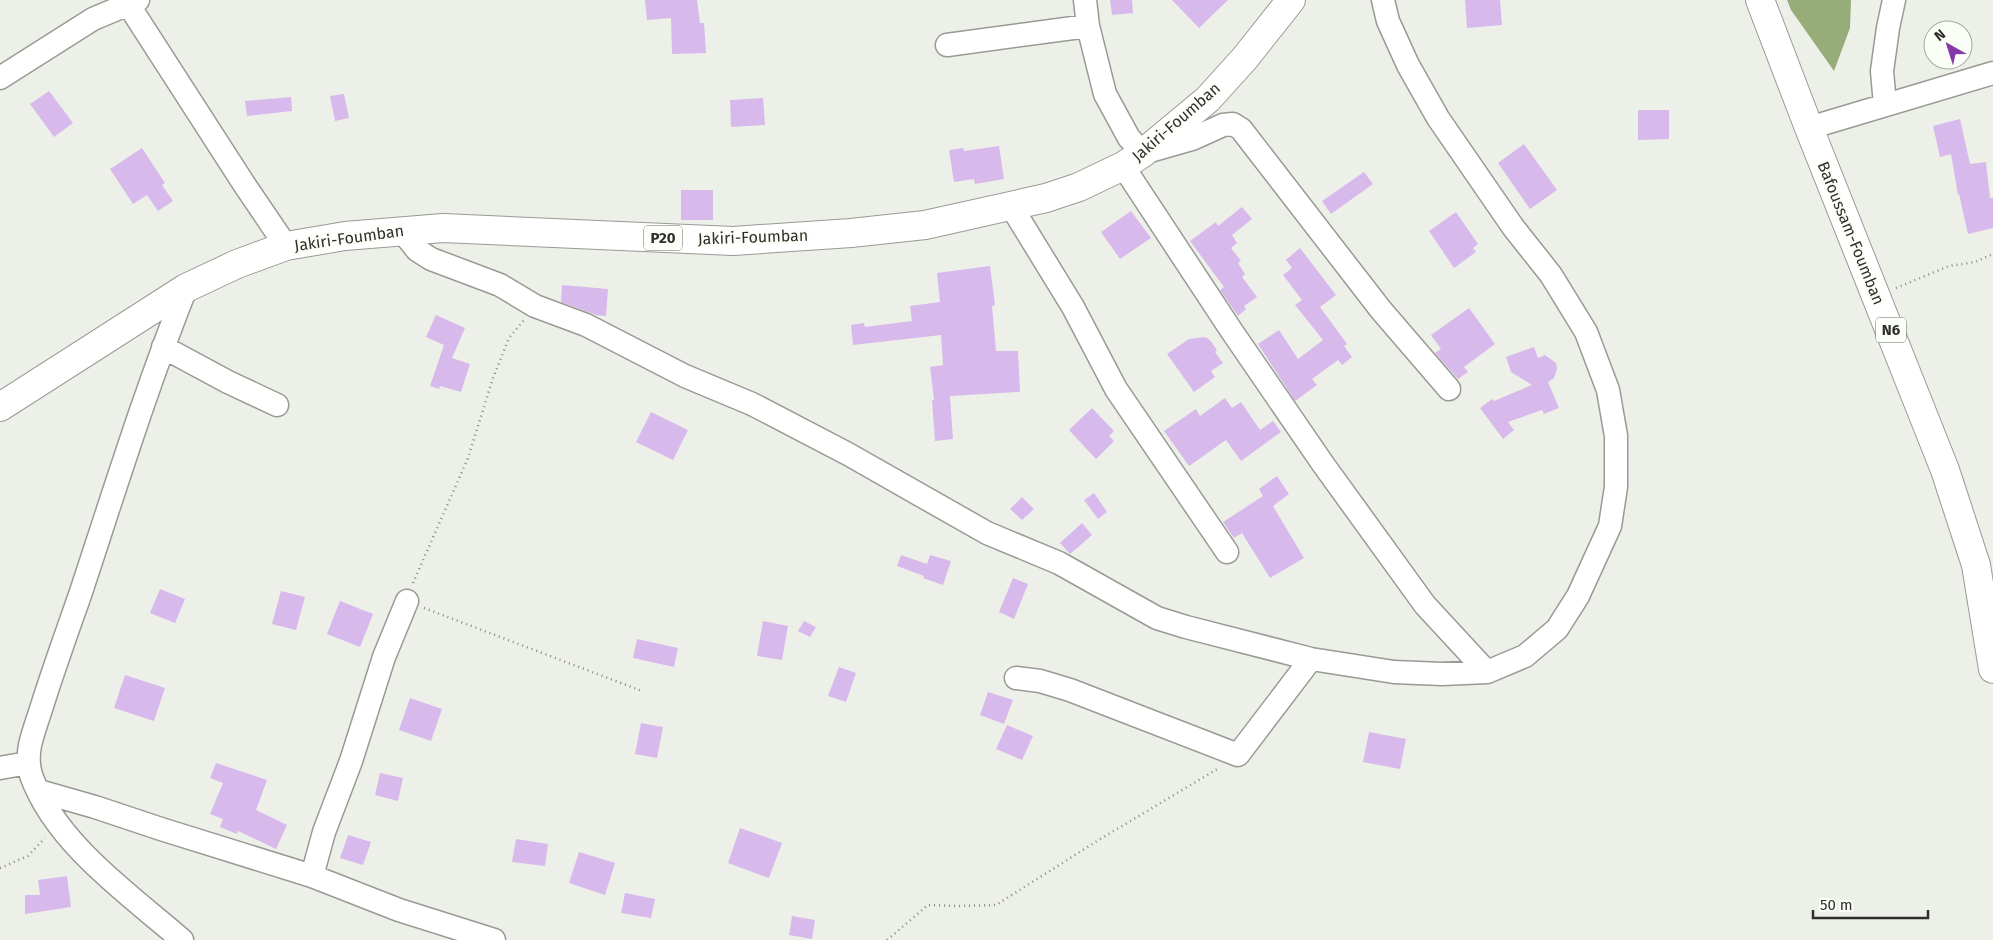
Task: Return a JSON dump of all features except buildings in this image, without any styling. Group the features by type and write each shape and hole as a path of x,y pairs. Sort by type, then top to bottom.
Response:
{"main road":[{"name":"Jakiri-Foumban","path":"0,407 186,288 237,264 286,246 345,236 402,230 472,228 733,241 851,233 925,225 1011,206 1079,187 1133,160 1208,99 1245,58 1291,0"},
{"name":"Bafoussam-Foumban","path":"1760,0 1809,128 1984,565 1993,669"}],"street":[{"path":"1085,0 1088,26 1105,94 1129,138 1133,160 1231,330 1318,457 1425,605 1487,672"},
{"path":"402,230 417,250 431,259 500,285 535,306 586,325 684,376 752,404 848,454 987,533 1059,563 1158,618 1311,659 1394,672 1442,674 1487,672 1525,656 1557,629 1578,596 1610,526 1616,487 1616,436 1608,390 1586,332 1551,275 1501,211 1438,118 1408,65 1388,21 1383,0"},
{"path":"1885,105 1882,71 1894,0"},
{"path":"0,78 93,19 133,2 244,184 286,246"},
{"path":"947,45 1088,26"},
{"path":"1809,128 1993,73"},
{"path":"1133,160 1192,139 1223,125 1233,124 1242,129 1381,310 1449,388"},
{"path":"1011,206 1073,307 1116,389 1227,552"},
{"path":"182,940 100,870 58,824 39,792 28,763 30,744 52,674 119,478 142,404 186,288"},
{"path":"163,346 228,382 277,405"},
{"path":"312,876 324,832 354,753 384,657 407,601"},
{"path":"1016,678 1040,681 1070,690 1238,755 1311,659"},
{"path":"0,768 28,763"},
{"path":"39,792 95,807 312,876 399,910 494,940"}],"path":[{"path":"1877,295 1949,266 1975,262 1993,254"},
{"path":"535,306 509,338 493,378 468,458 410,589 407,601 642,691"},
{"path":"887,940 928,905 996,905 1097,841 1178,794 1238,755"},
{"path":"0,868 28,856 58,824"}],"shaded area":[{"path":"1787,0 1851,0 1850,28 1834,71 1791,10"}]}
